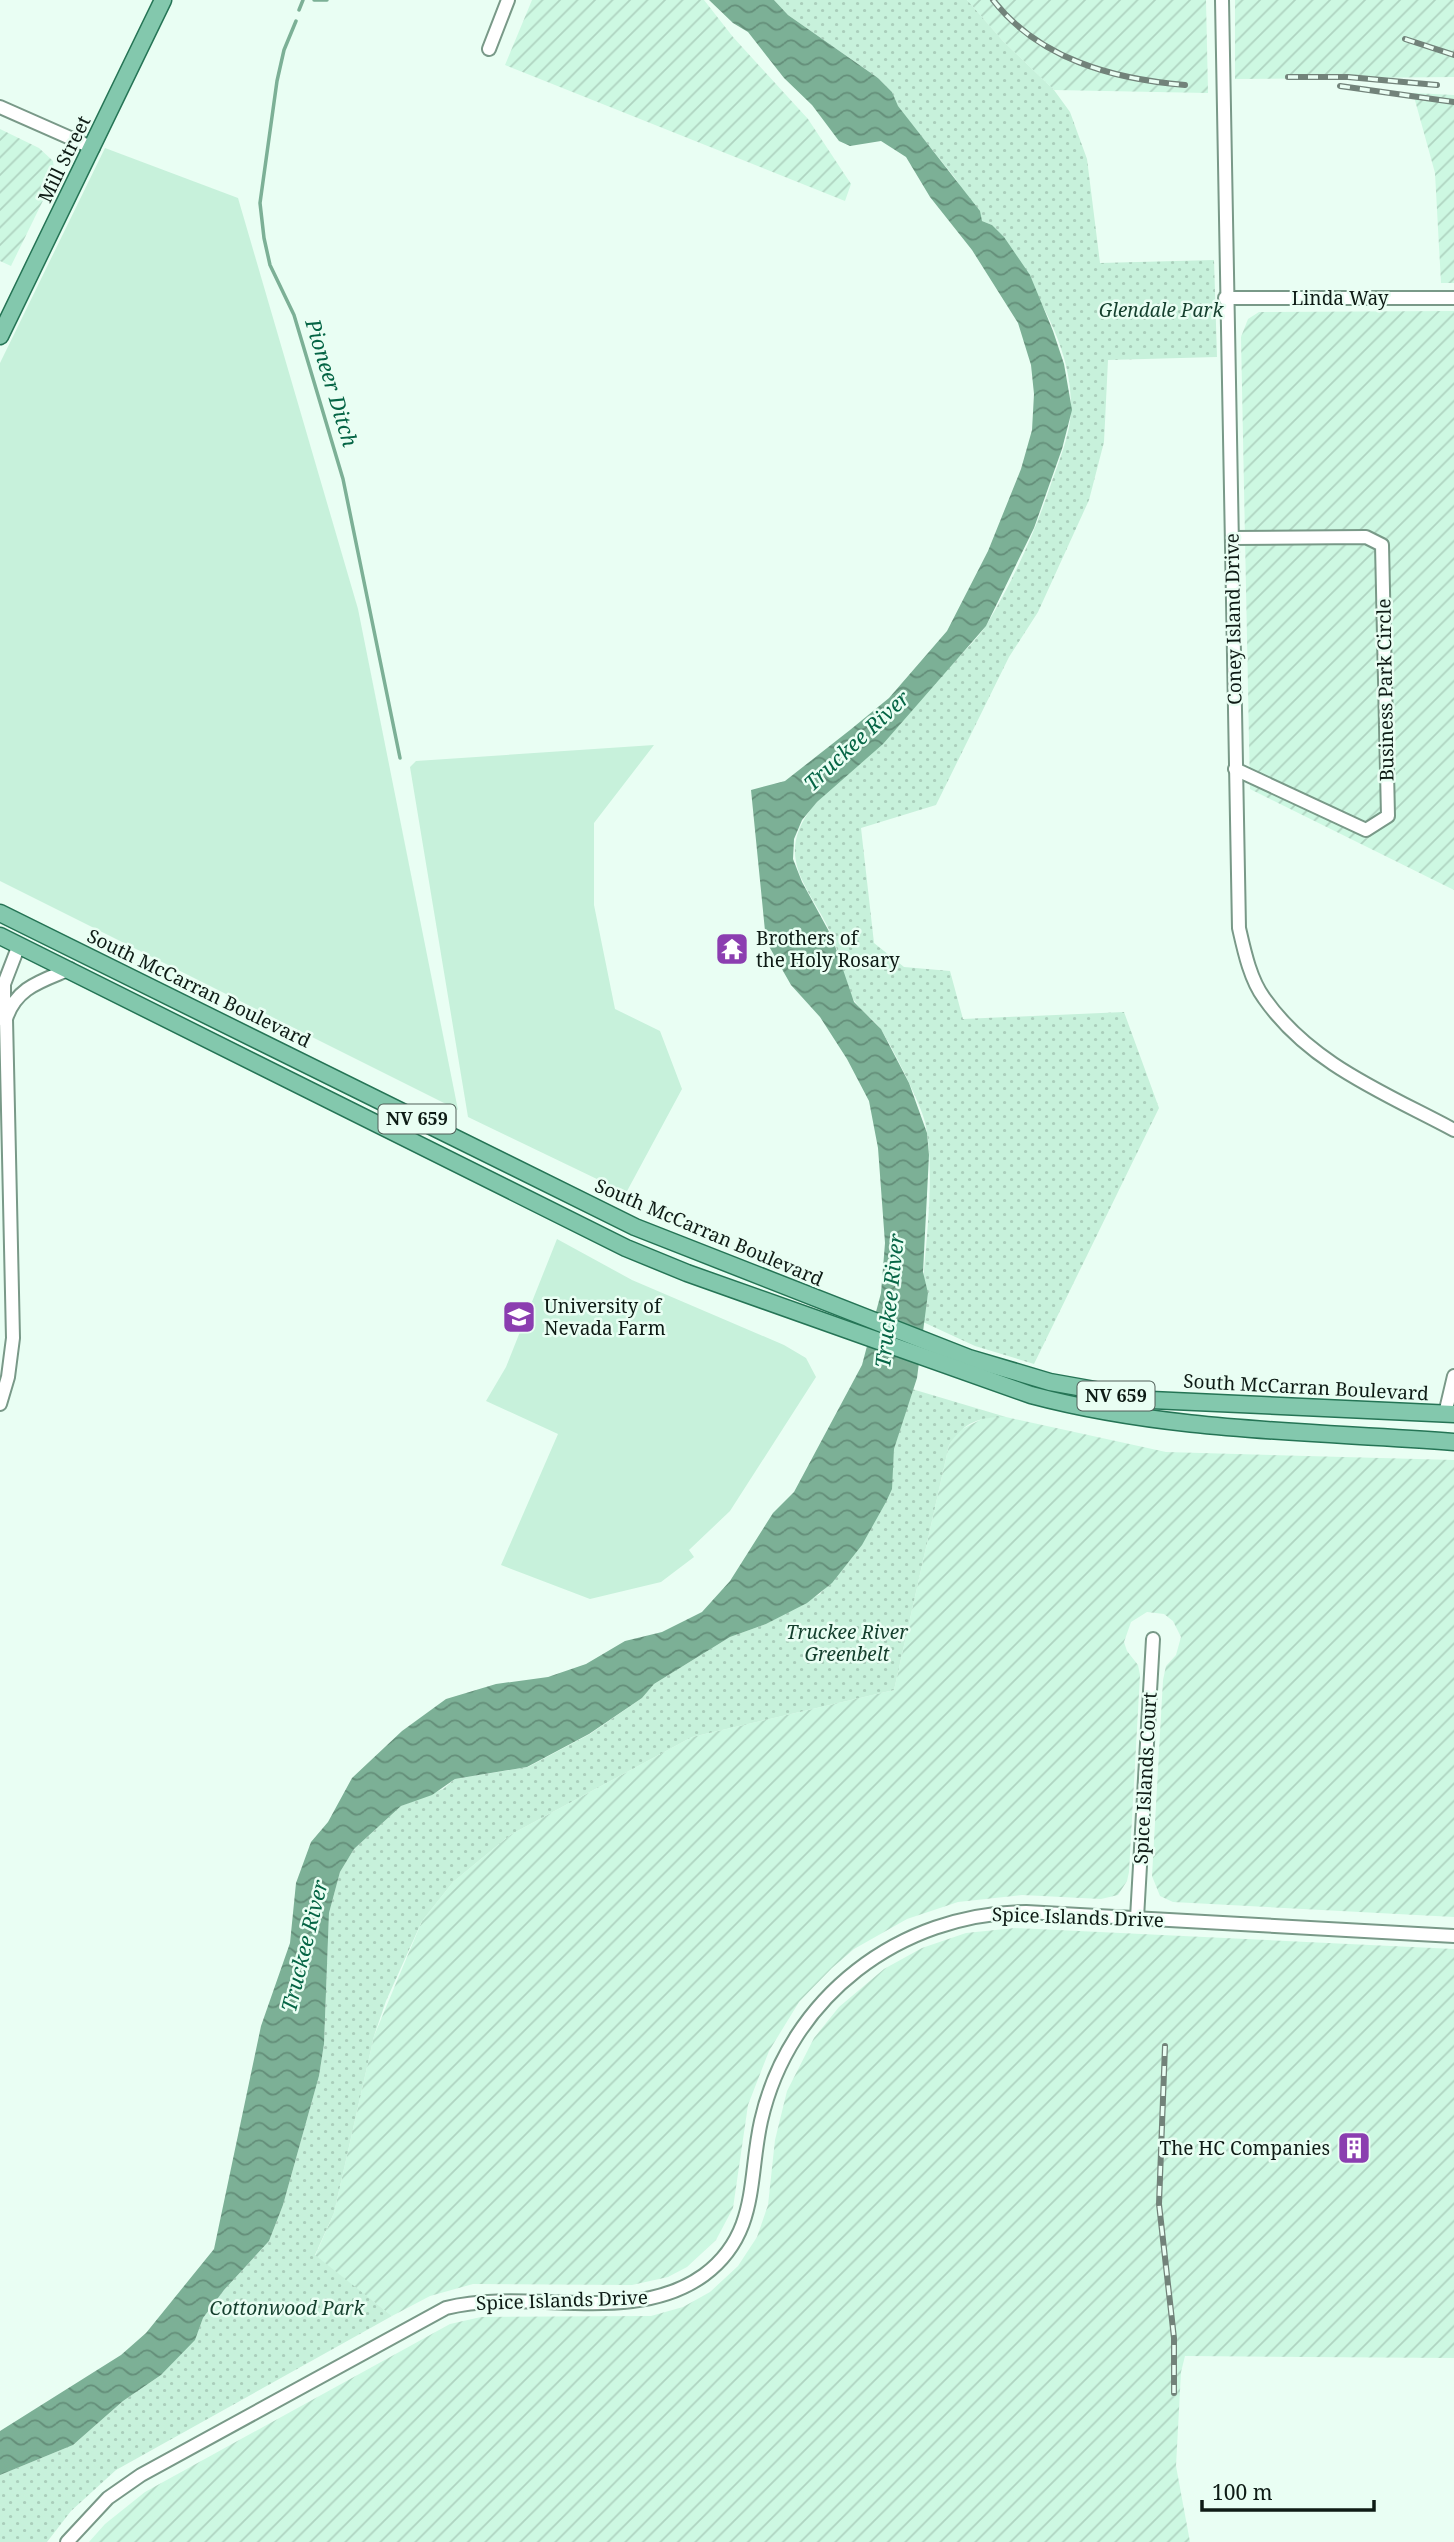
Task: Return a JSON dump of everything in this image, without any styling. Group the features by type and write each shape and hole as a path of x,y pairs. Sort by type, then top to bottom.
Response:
{"main road":[{"name":"Mill Street","path":"0,336 163,0"},
{"name":"South McCarran Boulevard","path":"0,913 635,1227 841,1309 1031,1395 1131,1418 1248,1430 1454,1442"},
{"name":"South McCarran Boulevard","path":"0,936 556,1213 687,1273 836,1326 950,1359 1117,1396 1186,1403 1450,1414"},
{"path":"556,1213 566,1194"}],"street":[{"path":"489,49 508,0"},
{"name":"Coney Island Drive","path":"1222,0 1239,928 1245,954 1264,998 1296,1037 1329,1064 1454,1130"},
{"path":"0,107 93,148"},
{"name":"Linda Way","path":"1226,298 1454,298"},
{"name":"Business Park Circle","path":"1232,538 1366,537 1382,545 1388,816 1366,830 1235,769"},
{"path":"0,1404 9,1377 13,1338 4,988 19,945"},
{"path":"6,1028 12,1004 21,992 70,969"},
{"path":"1450,1414 1454,1377"},
{"name":"Spice Islands Court","path":"1137,1918 1153,1639"},
{"name":"Spice Islands Drive","path":"67,2542 108,2498 141,2475 428,2316 449,2307 486,2300 650,2300 670,2294 706,2273 722,2259 744,2223 753,2193 757,2142 766,2104 790,2047 826,1997 856,1969 890,1946 945,1923 995,1913 1137,1918 1454,1936"}],"shaded area":[{"path":"532,0 704,0 733,37 808,119 851,184 845,201 505,65"},
{"path":"967,0 1206,0 1208,93 1054,90 1003,41"},
{"path":"1235,0 1454,0 1454,77 1235,79"},
{"path":"1413,93 1454,95 1454,283 1441,283 1435,173"},
{"path":"0,129 39,148 53,161 55,176 11,266 0,261"},
{"path":"1454,311 1454,890 1250,789 1241,337 1248,319 1259,312"},
{"path":"986,1417 1006,1417 1166,1452 1454,1460 1454,1917 1173,1902 1160,1896 1152,1876 1163,1680 1166,1666 1176,1655 1181,1637 1173,1621 1164,1614 1147,1612 1131,1622 1124,1642 1127,1651 1138,1665 1140,1675 1129,1872 1118,1895 1101,1899 1022,1895 958,1902 907,1919 854,1949 799,2002 769,2051 748,2105 733,2208 716,2240 687,2267 668,2277 632,2285 473,2284 430,2296 392,2316 315,2256 334,2213 374,2036 422,1921 453,1882 510,1835 692,1737 894,1690 949,1445 958,1431"},
{"path":"1015,1928 1454,1949 1454,2358 1185,2356 1181,2372 1176,2466 1190,2542 89,2542 105,2524 145,2492 450,2324 481,2317 651,2316 683,2307 710,2292 738,2266 757,2237 768,2205 775,2140 787,2091 814,2038 839,2007 884,1969 922,1948 966,1933"}],"green space":[{"name":"Glendale Park","path":"774,0 967,0 1003,41 1054,90 1070,112 1087,159 1100,263 1214,260 1217,357 1108,360 1104,442 1089,500 1038,612 1009,657 936,805 861,828 874,943 904,967 950,971 963,1019 1124,1012 1159,1108 1034,1364 975,1346 923,1322 928,1293 923,1282 930,1180 925,1122 887,1039 856,1003 848,988 833,938 806,888 795,857 796,841 802,824 814,805 916,703 987,624 1023,556 1061,456 1070,418 1069,383 1056,334 1020,267 992,225 982,221 955,178 897,106 892,92 878,78 788,15"},
{"path":"105,148 238,198 358,609 458,1110 0,881 0,363"},
{"path":"654,745 594,823 594,905 615,1009 660,1031 682,1089 626,1193 468,1117 410,767 416,761"},
{"path":"557,1239 632,1280 784,1345 806,1358 816,1377 730,1511 689,1550 694,1557 661,1582 590,1599 501,1565 558,1434 486,1401 506,1367"},
{"name":"Truckee River Greenbelt","path":"912,1389 1006,1417 973,1422 960,1431 949,1445 894,1690 692,1737 510,1835 453,1882 422,1921 386,2001 374,2036 334,2213 315,2255 392,2316 116,2470 71,2511 47,2542 0,2542 0,2475 73,2445 123,2401 161,2375 195,2339 203,2318 224,2290 269,2241 283,2205 319,2076 324,2044 329,1913 340,1872 354,1849 401,1806 443,1789 455,1779 528,1767 590,1734 642,1698 654,1684 730,1637 766,1624 820,1594 846,1564 892,1475 894,1449"}],"water":[{"name":"Truckee River","path":"709,0 774,0 788,15 878,78 892,92 898,106 980,211 982,221 992,225 1004,237 1030,275 1064,364 1072,410 1062,449 1034,528 986,626 883,744 817,802 802,820 794,839 793,859 802,882 832,937 854,1002 881,1029 909,1083 927,1133 929,1155 923,1272 928,1293 917,1378 894,1449 892,1489 862,1545 832,1583 807,1603 766,1624 730,1637 654,1684 642,1698 589,1734 527,1767 455,1779 432,1795 401,1806 354,1849 340,1872 329,1913 324,2044 319,2076 283,2205 269,2241 224,2290 203,2318 195,2340 161,2375 123,2401 73,2445 0,2475 0,2431 121,2355 146,2333 214,2249 261,2026 290,1943 296,1883 311,1842 328,1822 352,1778 402,1731 446,1699 496,1684 548,1677 586,1664 625,1641 662,1632 702,1612 730,1581 773,1513 794,1492 862,1365 881,1293 885,1243 878,1148 869,1101 847,1059 820,1017 791,985 766,941 751,790 785,781 850,730 889,698 947,631 988,551 1021,469 1032,430 1034,394 1031,365 1018,323 972,250 930,197 906,157 881,141 850,146 839,141 812,105 784,78 748,32 733,23"}],"waterway":[{"name":"Pioneer Ditch","path":"299,10 303,0"},
{"name":"Pioneer Ditch","path":"314,0 327,0"},
{"name":"Pioneer Ditch","path":"296,21 284,50 277,81 260,203 264,238 270,265 294,315 343,479 400,758"}],"railway":[{"path":"993,0 1032,37 1079,62 1131,77 1185,85"},
{"path":"1405,39 1454,55"},
{"path":"1288,77 1348,77 1437,85"},
{"path":"1340,86 1454,102"},
{"path":"1165,2046 1159,2204 1174,2338 1174,2393"}],"place":[{"name":"Brothers of the Holy Rosary","path":"732,949"},
{"name":"University of Nevada Farm","path":"519,1317"},
{"name":"The HC Companies","path":"1354,2148"}],"park label":[{"name":"Cottonwood Park","path":"287,2308"}]}
